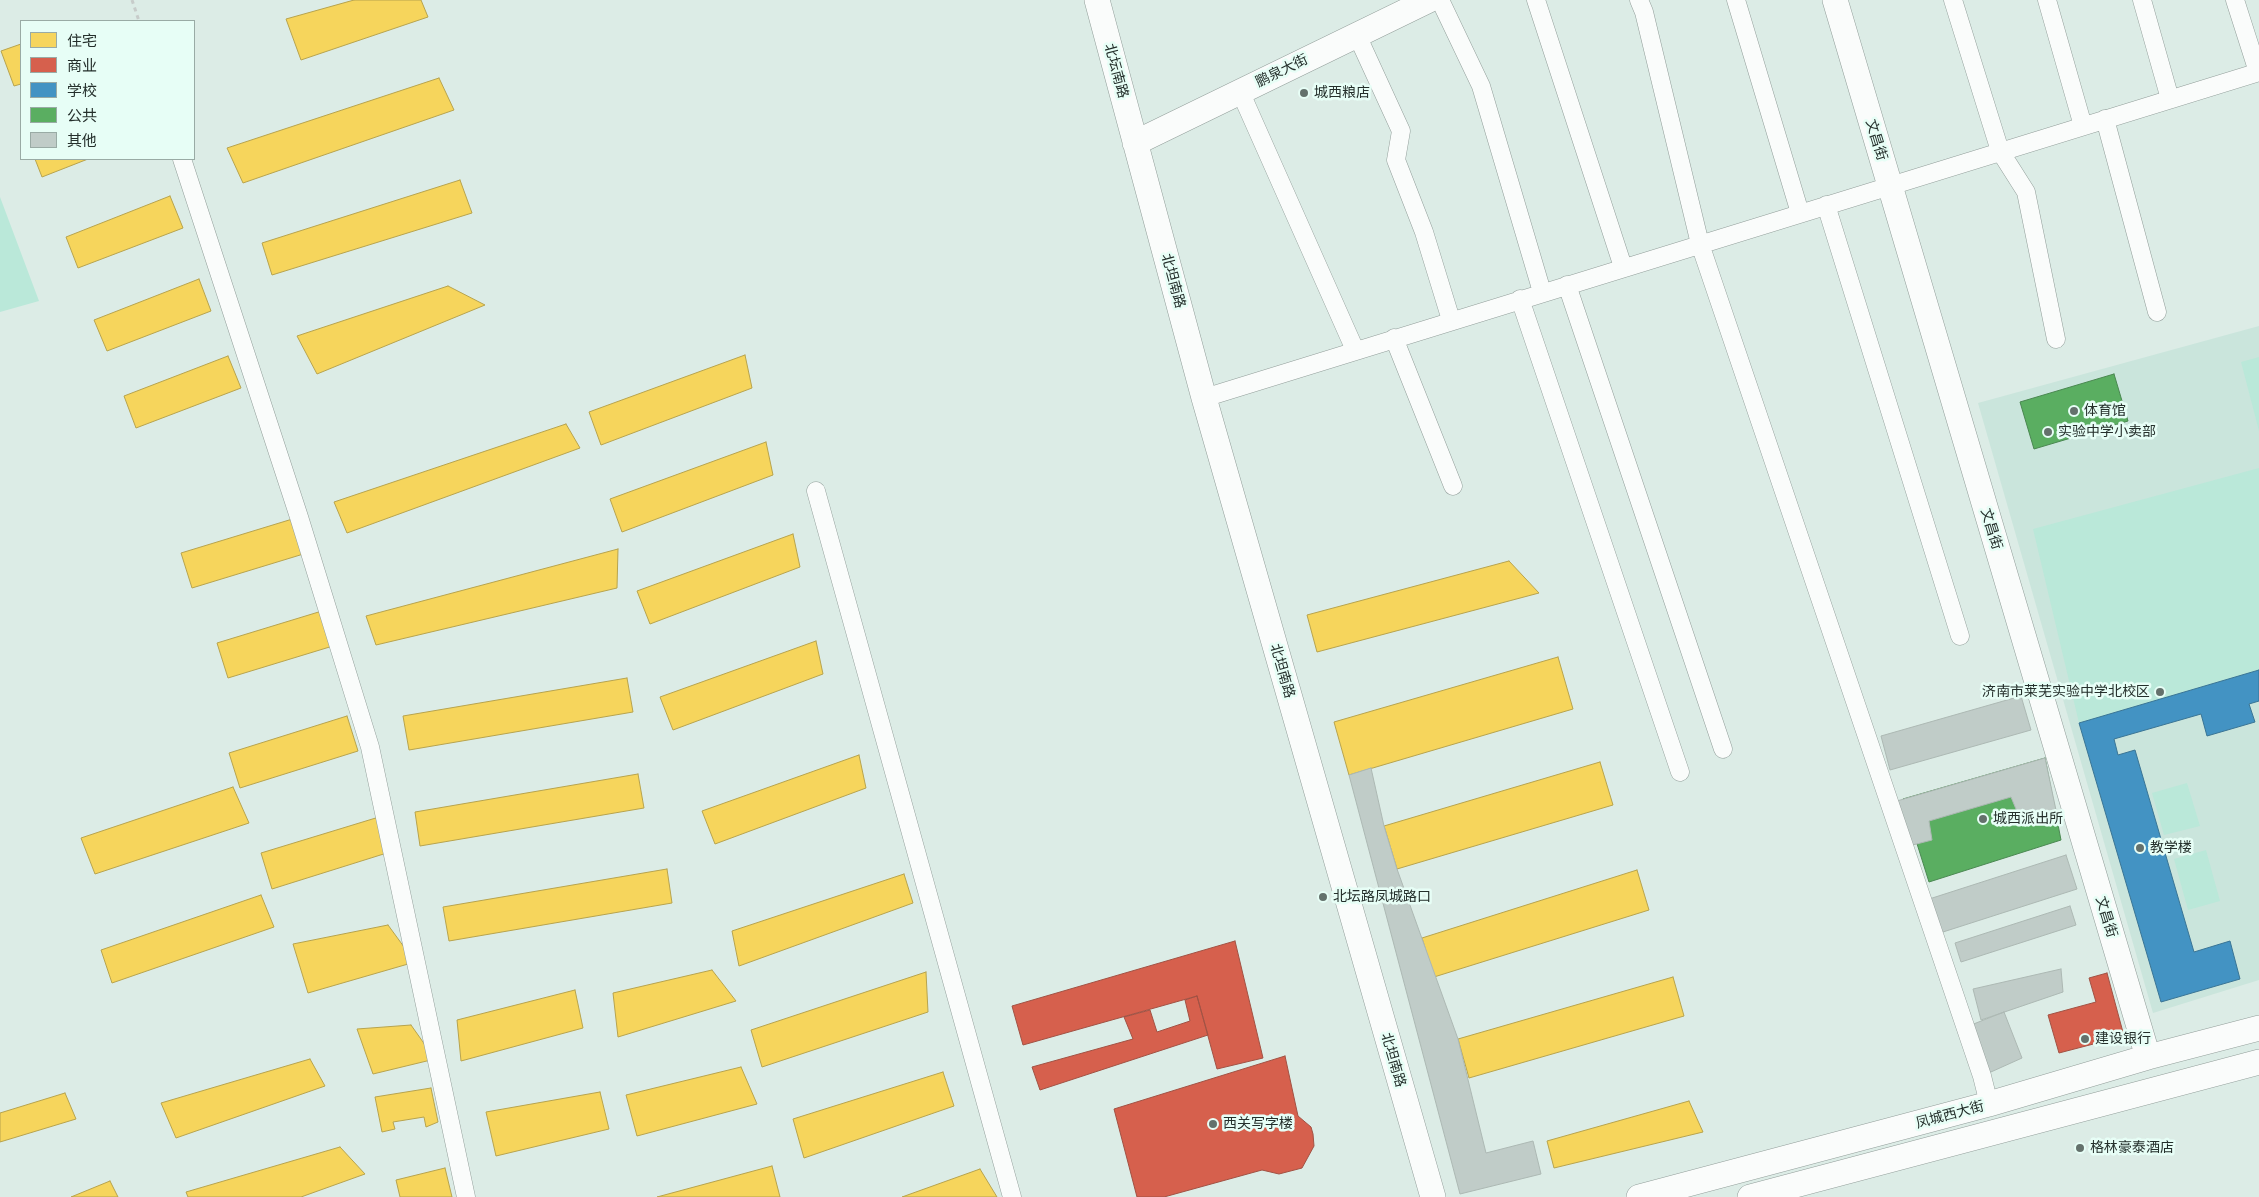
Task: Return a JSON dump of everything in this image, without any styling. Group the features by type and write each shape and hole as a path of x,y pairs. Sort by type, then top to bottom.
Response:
{"main road":[{"name":"北坛南路","path":"1097,0 1135,143"},
{"name":"鹏泉大街","path":"1135,143 1429,0"},
{"name":"文昌街","path":"1835,0 2148,1057"},
{"name":"北坦南路","path":"1135,143 1204,398 1433,1197"},
{"name":"凤城西大街","path":"1639,1197 1807,1154 1989,1104 2148,1057 2259,1028"},
{"name":"凤城西大街","path":"1750,1197 1814,1189 2259,1062"},
{"path":"1807,1154 1814,1189"}],"street":[{"path":"1440,0 1481,86 1542,292"},
{"path":"1536,0 1623,267"},
{"path":"1639,0 1644,12 1700,244 1977,1060 1989,1104"},
{"path":"1736,0 1800,213"},
{"path":"1953,0 2000,151 2026,192 2056,339"},
{"path":"2047,0 2083,126"},
{"path":"2142,0 2170,99"},
{"path":"1204,398 1451,320 2258,72 2235,0"},
{"path":"1357,35 1401,131 1396,160 1424,232 1451,320"},
{"path":"1240,91 1355,350"},
{"path":"2105,119 2157,312"},
{"path":"182,160 299,517 370,747 466,1197"},
{"path":"1826,205 1960,636"},
{"path":"1567,285 1723,749"},
{"path":"1520,299 1680,772"},
{"path":"1394,338 1453,486"},
{"path":"816,491 1012,1197"}],"path":[{"path":"132,0 139,20"}],"shaded area":[{"name":"济南市莱芜实验中学北校区","path":"2259,326 2259,980 2153,1013 1978,403"}],"green space":[{"path":"0,197 39,301 0,312"},
{"path":"2259,357 2259,431 2241,362"},
{"path":"2259,468 2259,670 2079,723 2033,529"},
{"path":"2187,783 2200,826 2164,835 2152,793"},
{"path":"2206,850 2220,901 2188,910 2174,859"}],"building: 住宅":[{"path":"354,0 421,0 428,17 301,60 286,19"},
{"path":"20,44 20,84 14,86 1,51"},
{"path":"439,78 454,110 243,183 227,148"},
{"path":"35,160 85,160 42,177"},
{"path":"460,180 472,213 272,275 262,243"},
{"path":"170,196 183,228 78,268 66,237"},
{"path":"199,279 211,311 107,351 94,320"},
{"path":"448,286 485,305 317,374 297,336"},
{"path":"745,355 752,388 601,445 589,412"},
{"path":"228,356 241,388 136,428 124,396"},
{"path":"566,424 580,448 347,533 334,502"},
{"path":"766,442 773,475 622,532 610,499"},
{"path":"299,517 310,552 192,588 181,553"},
{"path":"793,534 800,567 650,624 637,591"},
{"path":"618,549 617,588 376,645 366,616"},
{"path":"1509,561 1539,593 1317,652 1307,615"},
{"path":"335,607 346,642 228,678 217,643"},
{"path":"816,641 823,674 673,730 660,697"},
{"path":"1558,657 1573,709 1349,775 1334,722"},
{"path":"627,678 633,712 409,750 403,716"},
{"path":"347,716 358,751 240,788 229,753"},
{"path":"859,755 866,788 715,844 702,811"},
{"path":"1600,762 1613,805 1397,869 1384,826"},
{"path":"638,774 644,808 420,846 415,812"},
{"path":"233,787 249,823 95,874 81,838"},
{"path":"379,817 390,852 272,889 261,853"},
{"path":"667,869 672,903 449,941 443,907"},
{"path":"1637,870 1649,910 1434,977 1422,938"},
{"path":"904,874 913,903 739,966 732,931"},
{"path":"261,895 274,927 112,983 101,950"},
{"path":"388,925 415,962 308,993 293,944"},
{"path":"712,970 736,1001 618,1037 613,993"},
{"path":"926,972 928,1012 762,1067 751,1030"},
{"path":"1673,977 1684,1016 1469,1078 1458,1039"},
{"path":"575,990 583,1028 461,1061 457,1020"},
{"path":"411,1025 435,1059 373,1074 357,1029"},
{"path":"310,1059 325,1086 176,1138 161,1103"},
{"path":"741,1067 757,1104 637,1136 626,1095"},
{"path":"943,1072 954,1106 804,1158 793,1119"},
{"path":"431,1088 438,1122 426,1127 424,1117 393,1122 395,1129 382,1132 375,1097"},
{"path":"600,1092 609,1129 496,1156 486,1112"},
{"path":"65,1093 76,1119 0,1142 0,1113"},
{"path":"1689,1101 1703,1132 1554,1168 1547,1141"},
{"path":"340,1147 365,1174 301,1197 188,1197 186,1192"},
{"path":"772,1166 780,1197 657,1197"},
{"path":"445,1168 452,1197 400,1197 396,1180"},
{"path":"980,1169 997,1197 902,1197"},
{"path":"110,1181 118,1197 71,1197"}],"building: 商业":[{"path":"1235,941 1263,1058 1217,1069 1197,996 1023,1045 1012,1006"},
{"path":"2107,973 2124,1036 2059,1053 2048,1015 2096,1002 2089,978"},
{"path":"1197,996 1208,1035 1040,1090 1032,1067 1133,1039 1124,1017 1150,1010 1157,1032 1190,1021 1185,1000"},
{"name":"西关写字楼","path":"1285,1056 1298,1116 1311,1127 1313,1134 1314,1146 1302,1168 1279,1174 1262,1170 1164,1197 1137,1197 1114,1109"}],"building: 学校":[{"name":"教学楼","path":"2259,670 2259,701 2249,704 2255,722 2207,736 2201,714 2114,739 2118,755 2135,750 2194,952 2230,941 2240,979 2161,1002 2079,723"}],"building: 公共":[{"name":"体育馆","path":"2114,374 2128,421 2034,449 2020,402"},
{"name":"城西派出所","path":"2045,758 2061,840 1929,882 1903,799"}],"building: 其他":[{"path":"2021,696 2031,730 1890,770 1881,736"},
{"path":"2045,758 2056,810 2023,826 2011,797 1929,821 1932,840 1905,847 1890,803"},
{"path":"1371,768 1384,826 1397,869 1458,1039 1486,1153 1533,1141 1541,1174 1460,1194 1349,775"},
{"path":"2066,855 2077,889 1943,932 1923,901"},
{"path":"2070,906 2076,925 1961,962 1955,943"},
{"path":"2061,969 2063,992 1981,1020 1973,989"},
{"path":"2004,1012 2022,1058 1982,1076 1966,1027"}],"place":[{"name":"城西粮店","path":"1304,93"},
{"name":"体育馆","path":"2074,411"},
{"name":"实验中学小卖部","path":"2048,432"},
{"name":"济南市莱芜实验中学北校区","path":"2160,692"},
{"name":"城西派出所","path":"1983,819"},
{"name":"教学楼","path":"2140,848"},
{"name":"北坛路凤城路口","path":"1323,897"},
{"name":"建设银行","path":"2085,1039"},
{"name":"西关写字楼","path":"1213,1124"},
{"name":"格林豪泰酒店","path":"2080,1148"}]}
